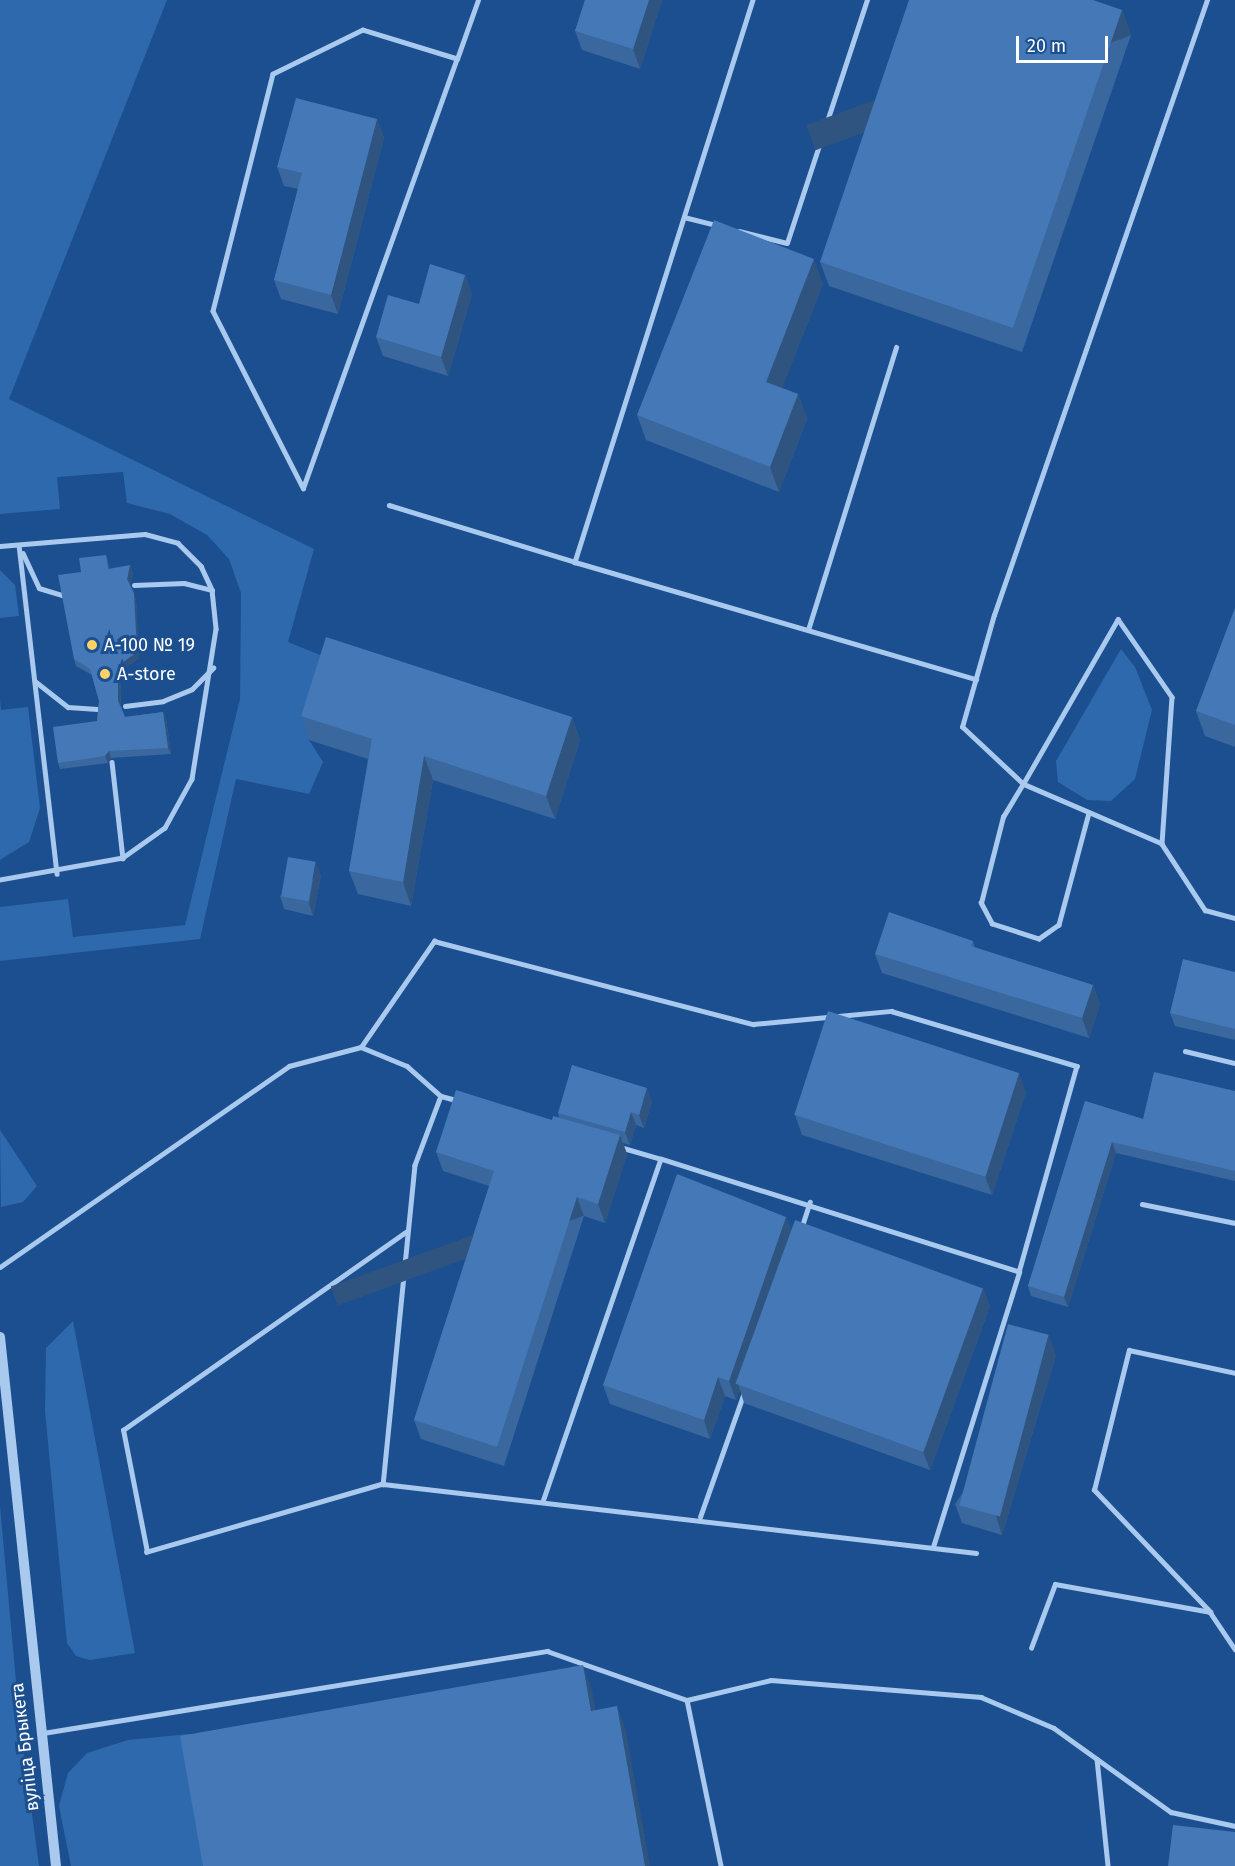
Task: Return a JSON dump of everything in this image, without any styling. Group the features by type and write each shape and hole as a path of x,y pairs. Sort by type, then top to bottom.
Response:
{"street":[{"name":"вуліца Брыкета","path":"0,1337 38,1734 56,1866"}],"lane":[{"path":"457,59 363,30 273,74 213,310 303,488 457,59 478,0"},
{"path":"575,562 753,0"},
{"path":"684,217 787,243 867,0"},
{"path":"1207,0 976,679 962,727 1023,784 1162,844 1205,910 1235,918"},
{"path":"808,630 896,347"},
{"path":"389,504 575,562 976,679"},
{"path":"0,546 145,534 178,543 201,566 212,590 213,668 192,779 165,828 123,858 57,874 0,880"},
{"path":"20,545 39,588 62,595"},
{"path":"20,545 57,874"},
{"path":"134,585 184,583 212,590"},
{"path":"1089,813 1059,925 1039,939 992,924 981,903 1003,817 1118,619 1172,697 1162,844"},
{"path":"125,706 163,700 192,689 213,668"},
{"path":"35,681 68,707 97,709"},
{"path":"112,762 123,858"},
{"path":"361,1047 434,941 753,1024 891,1011 1077,1066 1019,1272 933,1547"},
{"path":"0,1267 289,1066 361,1047 407,1066 441,1096 463,1102"},
{"path":"1185,1051 1235,1063"},
{"path":"383,1484 406,1232 415,1165 441,1096"},
{"path":"606,1143 810,1202 1019,1272"},
{"path":"543,1501 661,1159"},
{"path":"798,1236 810,1202"},
{"path":"1142,1204 1235,1223"},
{"path":"406,1232 123,1430 147,1552 383,1484 700,1517 976,1553"},
{"path":"1235,1373 1129,1350 1094,1490 1210,1612 1235,1649"},
{"path":"700,1517 747,1382"},
{"path":"1031,1648 1055,1584 1210,1612"},
{"path":"38,1734 547,1651 687,1700 771,1680 981,1697 1054,1728 1172,1812 1235,1826"},
{"path":"687,1700 721,1866"},
{"path":"1097,1759 1108,1866"}],"shaded area":[{"path":"0,0 167,0 9,399 314,549 288,642 335,661 309,740 323,762 309,794 236,779 200,939 0,961 0,907 68,899 73,937 185,925 240,699 241,593 229,559 207,535 170,514 127,503 123,472 57,477 60,509 0,514"},
{"path":"0,570 15,585 19,616 0,618"},
{"path":"1121,649 1135,667 1152,710 1135,779 1111,801 1087,800 1058,782 1056,761"},
{"path":"0,699 1,710 28,707 40,808 29,842 0,860"},
{"path":"0,1130 37,1186 23,1202 1,1207"},
{"path":"73,1321 135,1653 90,1660 76,1656 67,1643 45,1411 46,1348"},
{"path":"0,1506 20,1725 39,1866 0,1866"},
{"path":"189,1734 220,1866 71,1866 59,1806 68,1773 87,1753 128,1740"}],"building":[{"path":"585,0 649,0 633,49 575,31"},
{"path":"909,0 1093,0 1122,10 1013,328 820,262"},
{"path":"296,98 377,119 331,295 274,280 302,173 277,167"},
{"path":"714,220 814,259 766,382 798,394 770,467 637,415"},
{"path":"430,264 465,275 441,357 376,337 388,295 419,304"},
{"path":"106,555 108,569 130,565 127,579 134,593 137,652 118,666 118,701 125,717 163,712 168,748 109,751 105,756 58,763 53,727 97,721 99,701 90,669 74,659 58,575 81,572 79,558"},
{"path":"1235,608 1235,725 1196,711"},
{"path":"326,637 572,717 546,796 424,756 403,882 349,871 372,739 301,716"},
{"path":"288,857 316,862 309,901 281,896"},
{"path":"889,912 973,941 971,946 1093,985 1082,1018 875,954"},
{"path":"1183,959 1235,972 1235,1029 1170,1013"},
{"path":"828,1011 1019,1073 985,1177 794,1115"},
{"path":"572,1065 647,1088 639,1115 631,1112 625,1132 558,1113"},
{"path":"1154,1072 1235,1091 1235,1171 1112,1142 1064,1297 1028,1286 1085,1101 1143,1119"},
{"path":"456,1090 552,1120 553,1116 620,1135 598,1204 577,1197 497,1447 414,1420 494,1171 436,1152"},
{"path":"677,1174 786,1217 729,1381 718,1377 704,1420 603,1385"},
{"path":"795,1220 983,1288 923,1452 735,1384"},
{"path":"1008,1324 1049,1335 1000,1516 959,1506"},
{"path":"583,1665 591,1711 617,1706 645,1866 203,1866 180,1736"},
{"path":"1173,1825 1235,1832 1235,1866 1168,1866"}],"place":[{"name":"А-100 № 19","path":"92,645"},
{"name":"А-store","path":"105,674"}]}
